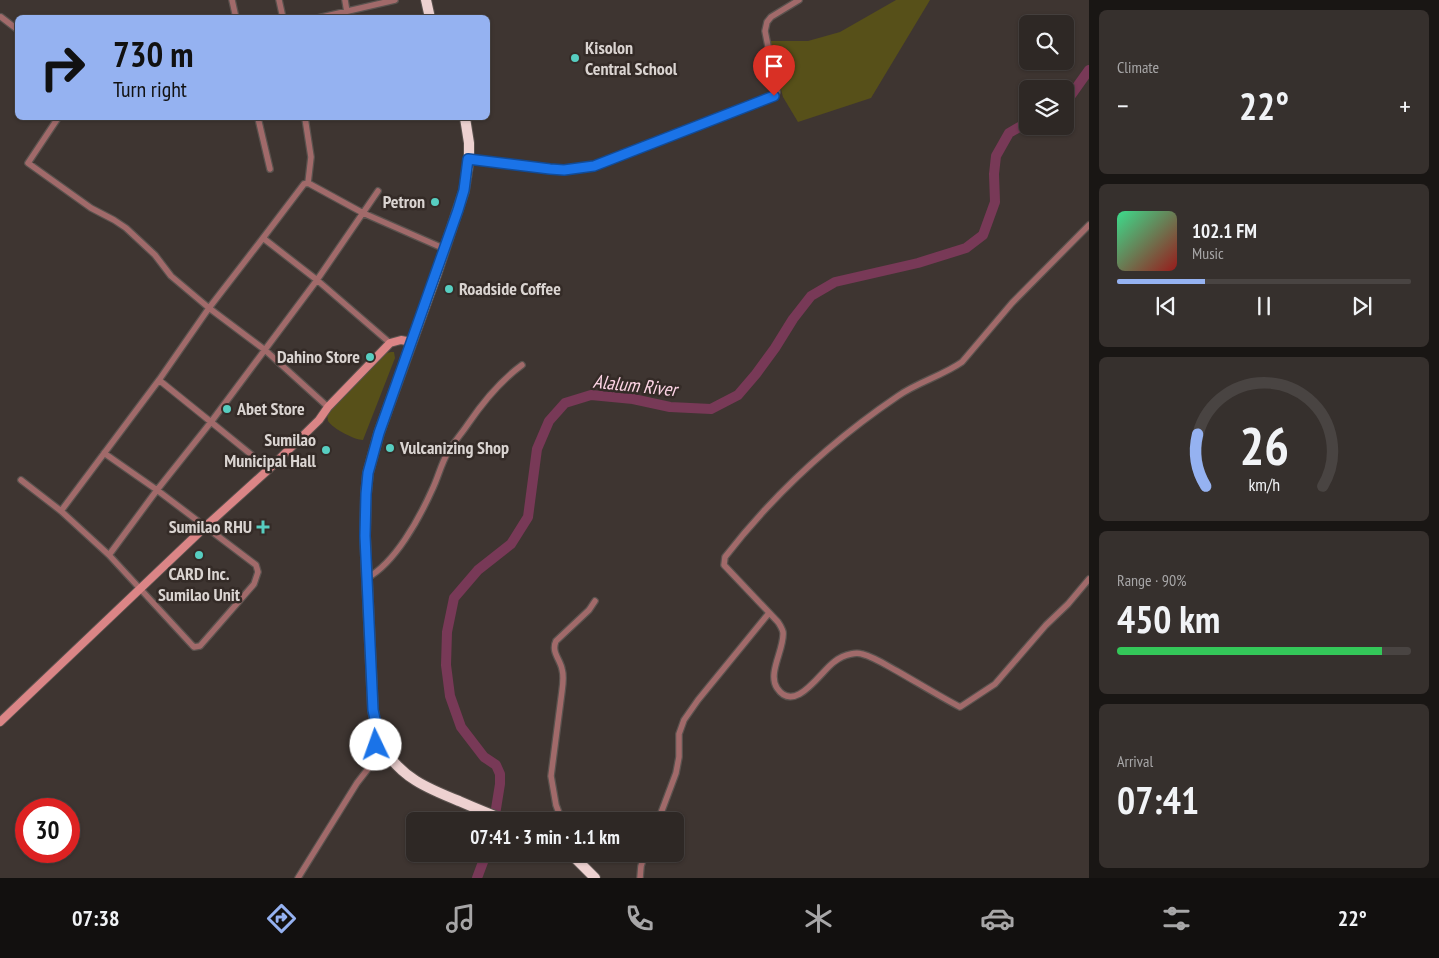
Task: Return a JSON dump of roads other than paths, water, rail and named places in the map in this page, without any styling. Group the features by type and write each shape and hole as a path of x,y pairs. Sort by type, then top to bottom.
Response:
{"highway":[{"path":"426,0 429,15"},
{"path":"465,120 469,143 464,190 445,249 379,433 368,473 365,516 373,710 382,744 390,758 405,774 421,785 486,812"},
{"path":"580,862 595,878"}],"street":[{"path":"232,0 235,15"},
{"path":"279,0 282,15"},
{"path":"344,0 348,14 395,0"},
{"path":"468,159 564,170 594,166 774,96 777,92 766,31 767,22 771,17 799,0"},
{"path":"1,17 15,28"},
{"path":"57,120 28,163 91,208 126,228 155,255 176,281 264,350 328,407"},
{"path":"258,120 270,169"},
{"path":"305,120 311,157 308,183"},
{"path":"308,183 363,213 445,249"},
{"path":"61,511 159,380 209,308 304,184 308,183"},
{"path":"110,555 157,490 211,422 317,280 378,191"},
{"path":"1089,225 1012,303 962,362 900,394 845,434 815,460 747,528 724,557 724,565 778,622 782,630 783,637 774,676 777,688 786,696 801,694 833,662 843,656 854,653 862,654 882,664 960,707 995,684 1089,579"},
{"path":"263,238 317,280 390,343"},
{"path":"0,722 206,526 269,469 319,420 328,407 390,343 402,340 412,342"},
{"path":"367,578 386,564 407,534 432,490 448,451 457,438 494,390 507,376 522,365"},
{"path":"159,380 269,469"},
{"path":"21,480 61,511 110,555 192,645 194,647 200,646 254,584 258,572 256,564 104,453"},
{"path":"559,812 551,776 563,678 562,669 555,652 555,644 589,610 595,601"},
{"path":"661,812 676,773 679,757 679,734 684,720 698,700 769,614"},
{"path":"298,878 370,765 378,733"},
{"path":"370,765 390,758"},
{"path":"640,878 643,862"}],"waterway":[{"name":"Alalum River","path":"1074,91 1089,70"},
{"name":"Alalum River","path":"495,812 500,774 496,765 484,757 461,727 450,696 446,665 447,632 454,598 478,570 511,544 528,517 537,449 549,421 565,403 591,395 633,399 670,407 711,409 738,395 756,374 811,296 835,282 918,263 966,248 983,235 995,202 994,174 996,156 1009,133 1019,127"},
{"name":"Alalum River","path":"477,878 483,862"}],"place":[{"name":"Kisolon Central School","path":"575,58"},
{"name":"Petron","path":"435,202"},
{"name":"Roadside Coffee","path":"449,289"},
{"name":"Dahino Store","path":"370,357"},
{"name":"Abet Store","path":"227,409"},
{"name":"Vulcanizing Shop","path":"390,448"},
{"name":"Sumilao Municipal Hall","path":"326,450"},
{"name":"Sumilao RHU","path":"263,527"},
{"name":"CARD Inc. Sumilao Unit","path":"199,555"}]}
